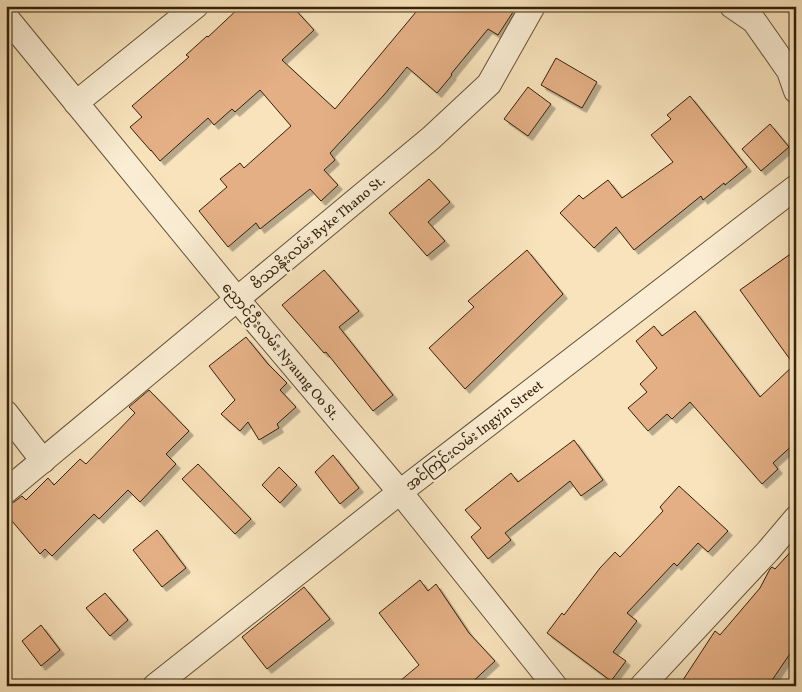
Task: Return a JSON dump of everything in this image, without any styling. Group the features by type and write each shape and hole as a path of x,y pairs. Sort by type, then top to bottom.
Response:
{"street":[{"path":"76,102 196,6"},
{"name":"ဗိဿနိုးလမ်း Byke Thano St.","path":"6,491 431,138 489,84 533,6"},
{"path":"732,6 754,21 789,71 796,91"},
{"name":"ညောင်ဦးလမ်း Nyaung Oo St.","path":"6,17 237,299 400,492 555,686"},
{"name":"အင်ကြင်းလမ်း Ingyin Street","path":"155,686 400,492 796,187"},
{"path":"6,413 43,461"},
{"path":"642,686 768,551 796,518"}],"building":[{"path":"241,6 292,6 314,30 282,60 335,109 421,6 517,6 498,35 488,29 437,93 407,67 384,95 330,153 335,160 324,170 338,185 321,201 310,189 260,229 256,223 228,247 199,211 227,187 220,179 240,163 244,168 291,126 260,90 235,112 232,109 214,125 208,118 160,161 130,127 142,117 132,106 189,57 186,55"},
{"path":"556,58 597,82 582,108 541,85"},
{"path":"528,87 551,104 528,136 504,119"},
{"path":"690,96 747,167 703,200 701,196 634,250 616,227 594,248 560,213 579,195 583,199 608,180 622,198 673,162 651,135 671,119 667,115"},
{"path":"770,124 789,147 761,171 742,149"},
{"path":"429,179 450,202 428,222 445,241 427,256 389,213"},
{"path":"527,250 563,294 465,389 429,348 474,307 468,301"},
{"path":"796,250 796,442 773,463 778,469 762,484 690,402 672,419 667,414 648,431 628,408 647,392 640,384 657,368 636,341 654,326 662,336 695,311 760,397 794,365 740,290"},
{"path":"324,270 359,311 339,327 393,395 373,411 326,352 324,353 282,305"},
{"path":"246,337 268,364 287,383 280,390 296,407 277,424 279,428 259,440 248,422 240,431 221,414 235,400 209,366"},
{"path":"149,390 189,431 166,454 176,464 140,502 128,490 99,519 94,514 52,556 45,549 40,554 6,514 6,504 14,502 22,496 26,500 48,478 54,485 80,459 86,464 135,413 129,407"},
{"path":"574,440 603,480 581,496 570,481 505,533 511,540 488,559 471,537 481,528 465,510 511,473 518,482"},
{"path":"333,455 359,488 340,504 315,472"},
{"path":"198,464 251,519 235,534 182,479"},
{"path":"279,467 297,485 280,503 262,485"},
{"path":"679,486 728,531 708,552 698,543 677,566 674,563 627,613 637,621 613,652 626,661 611,681 547,633 615,552 620,557 663,511 660,507"},
{"path":"157,530 186,568 162,587 133,550"},
{"path":"796,546 796,645 768,686 679,686 715,631 720,635 760,588 770,569 772,567 775,569"},
{"path":"420,580 428,591 436,584 469,633 495,661 468,686 394,686 419,665 379,613"},
{"path":"304,587 330,619 267,669 242,637"},
{"path":"105,593 128,620 110,636 86,608"},
{"path":"41,625 60,650 41,666 22,641"}]}
